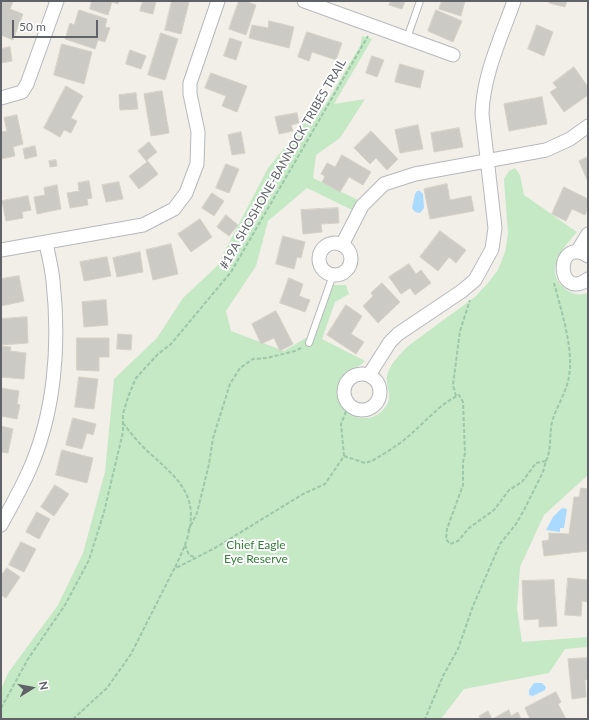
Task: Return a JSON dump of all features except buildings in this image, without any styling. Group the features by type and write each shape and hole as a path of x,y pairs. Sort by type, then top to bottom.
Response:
{"street":[{"path":"1,98 22,92 27,84 57,1"},
{"path":"1,250 143,225 174,209 186,193 197,164 198,132 190,94 190,83 218,1"},
{"path":"304,1 325,5 374,26 454,55"},
{"path":"369,375 390,342 398,334 475,280 483,268 492,249 496,228 482,114 482,97 490,69 514,1"},
{"path":"342,245 362,206 384,184 415,174 488,159 546,150 570,139 588,126"},
{"path":"588,234 583,254 566,257 563,262 562,270 567,279 572,282 578,283 588,279"},
{"path":"1,525 28,472 44,425 52,386 56,324 53,279 46,242"},
{"path":"330,243 342,245 350,254 349,266 345,271 333,275 327,273 320,264 321,251 330,243"},
{"path":"362,373 375,379 379,385 378,399 368,409 361,410 349,404 345,398 345,384 355,374 362,373"}],"lane":[{"path":"407,38 420,1"},
{"path":"309,343 333,275"}],"path":[{"name":"#19A SHOSHONE-BANNOCK TRIBES TRAIL","path":"1,708 28,659 65,605 89,560 104,512 123,432 123,423 128,397 136,378 158,354 170,344 231,272 374,26"},
{"path":"425,719 443,676 458,649 473,606 500,544 516,524 524,510 543,472 549,456 552,423 569,377 569,346 552,276 562,270"},
{"path":"456,396 453,385 460,331 466,311 470,304 471,294 468,286"},
{"path":"188,531 197,513 209,464 213,438 230,384 240,368 253,359 267,358 295,352 309,343"},
{"path":"344,456 365,463 372,461 411,434 424,420 436,412 448,400 459,395 463,402 465,453 463,462 463,485 447,529 446,539 450,544 458,541 469,528 494,510 508,490 522,482 536,463 546,462"},
{"path":"174,569 194,557 215,548 303,494 325,484 344,456 341,424 349,404"},
{"path":"73,719 107,688 131,654 174,569 185,544 188,531 189,500 181,482 168,468 144,448 123,423"},
{"path":"185,544 189,555 194,557"}],"green space":[{"name":"Chief Eagle Eye Reserve","path":"362,36 372,39 334,104 365,99 340,138 316,155 313,178 358,200 352,210 307,188 268,221 256,266 226,311 231,331 284,351 311,335 330,285 346,285 349,294 335,302 322,339 365,361 343,376 338,389 338,398 342,406 356,417 364,418 373,416 382,411 386,406 389,397 387,381 388,372 398,356 408,346 475,297 498,270 505,252 508,234 504,179 509,171 515,168 520,175 524,195 577,232 558,259 555,266 555,274 558,281 569,292 575,294 588,293 588,475 544,515 520,567 517,609 522,642 588,637 588,647 565,649 549,673 464,689 441,719 1,719 1,690 8,673 58,605 83,553 105,472 114,379 157,338 183,298 217,266 268,168 316,108 324,107 360,46"}],"water":[{"path":"417,191 420,191 423,194 424,208 420,213 415,212 412,208"},
{"path":"562,508 567,509 564,528 560,528 560,532 546,530 553,517"},
{"path":"534,683 542,683 546,687 545,690 533,696 529,695 529,690"}]}
